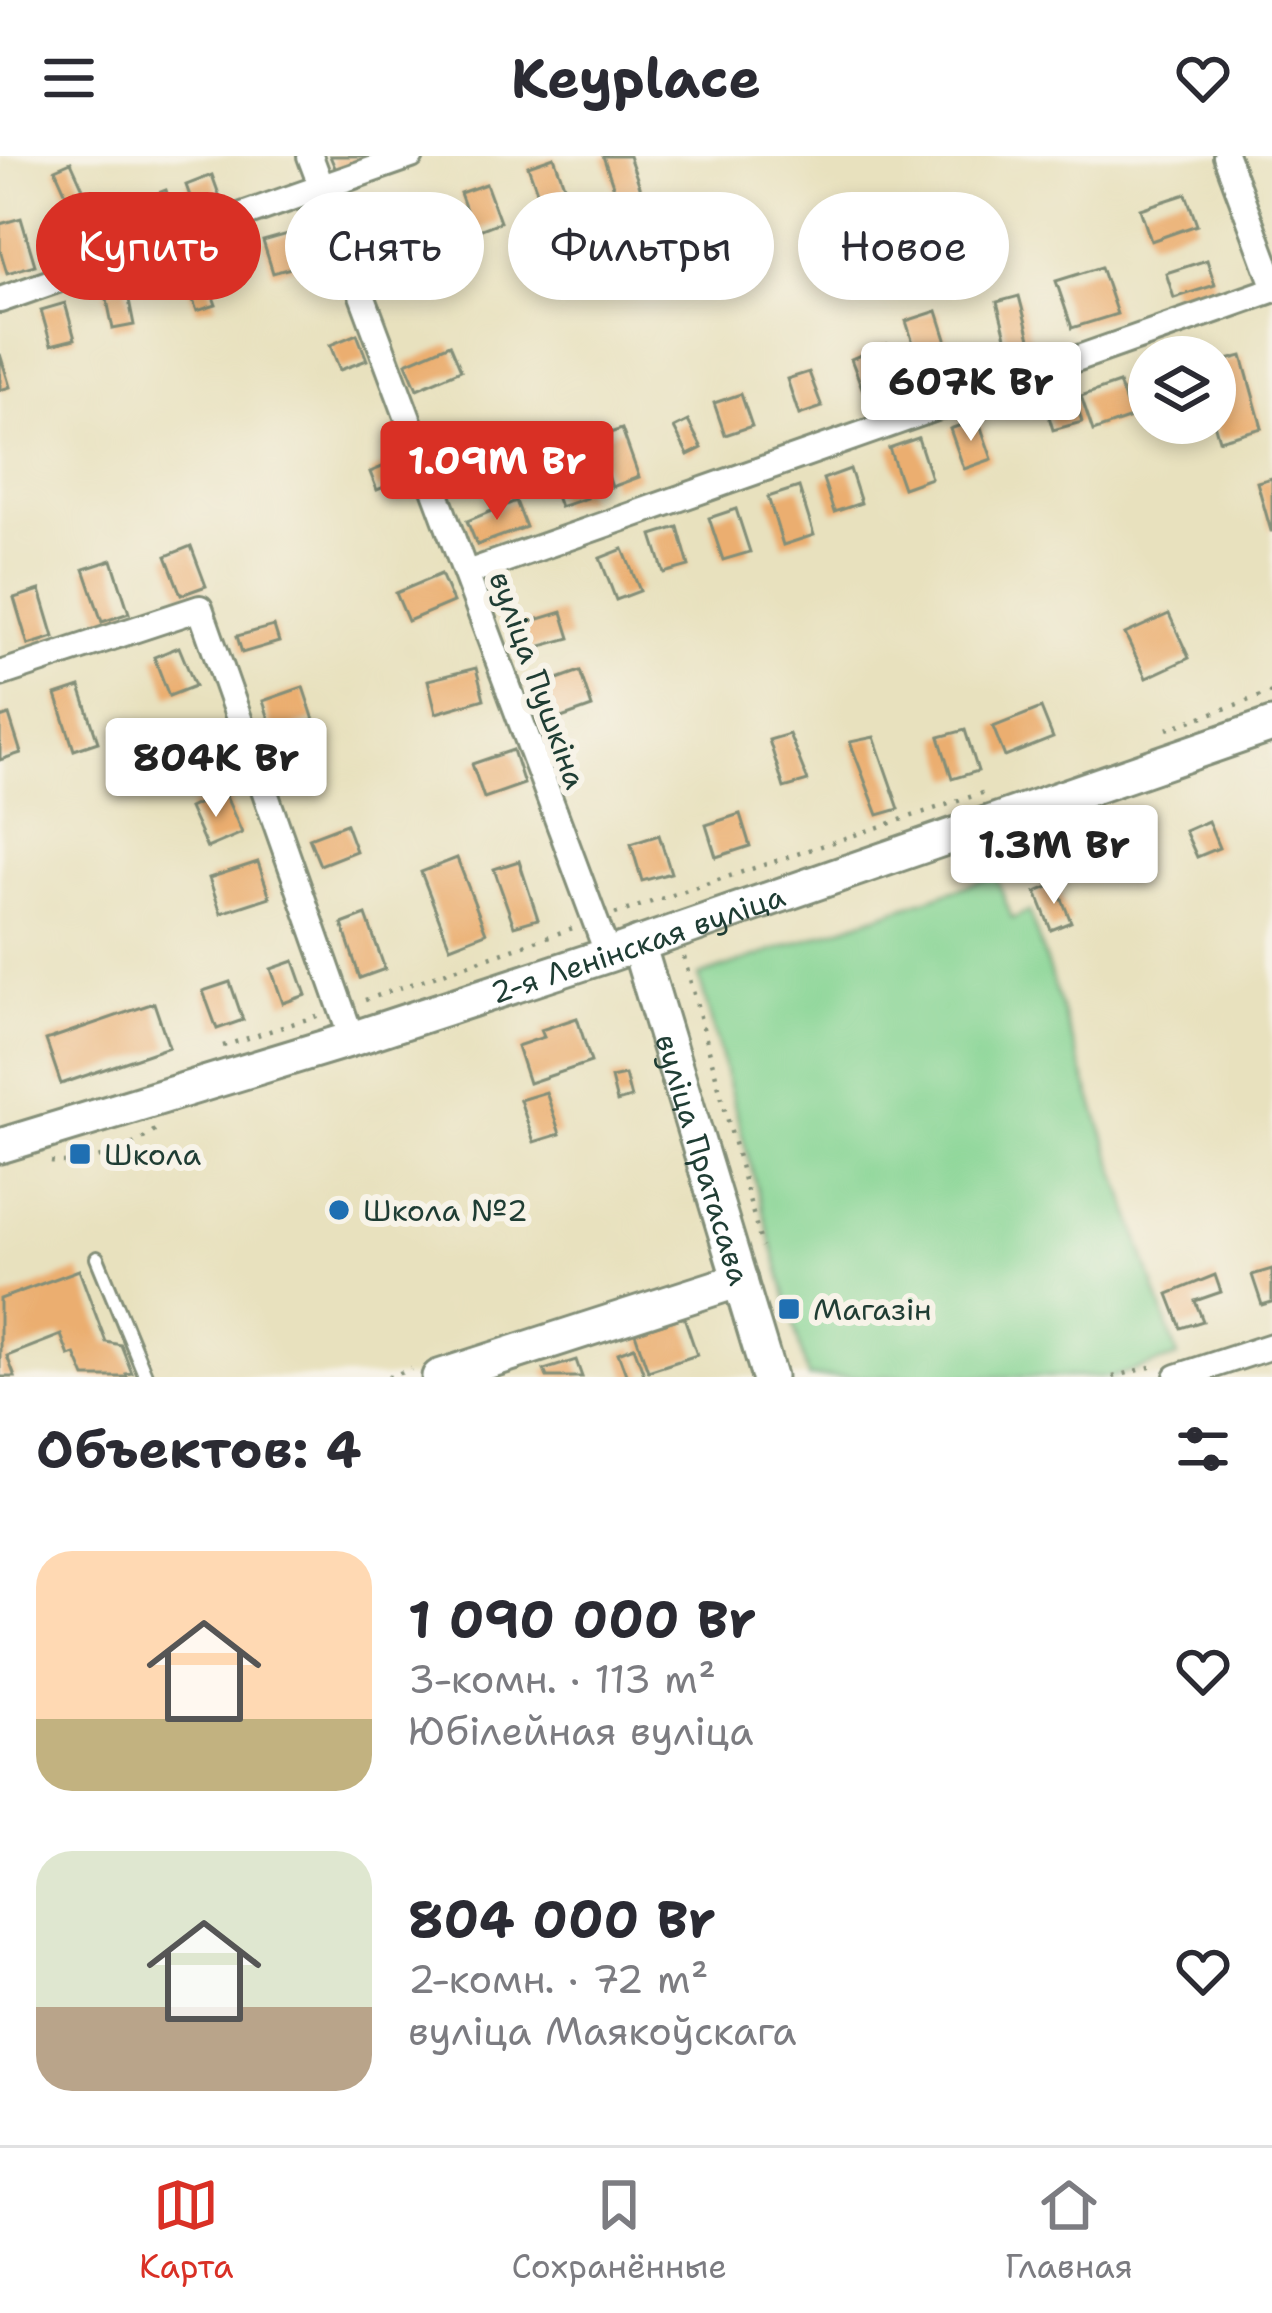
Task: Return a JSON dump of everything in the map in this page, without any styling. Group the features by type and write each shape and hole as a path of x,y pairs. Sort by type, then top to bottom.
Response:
{"main road":[{"name":"2-я Ленінская вуліца","path":"0,1146 347,1024 623,950 1272,725"},
{"name":"вуліца Пратасава","path":"623,950 753,1272 770,1377"},
{"path":"439,1377 753,1272"}],"street":[{"name":"вуліца Пушкіна","path":"310,156 596,920 623,950"},
{"path":"0,300 411,156"},
{"path":"1226,156 1272,280"},
{"path":"467,573 1272,290"},
{"path":"0,674 200,608 347,1024"},
{"path":"1178,1377 1272,1346"}],"lane":[{"path":"97,1258 146,1377"}],"path":[{"path":"1155,735 1190,718 1272,692"},
{"path":"205,1052 347,1024 596,920 1000,787"},
{"path":"684,957 753,1272"}],"green space":[{"path":"996,876 1012,919 1029,911 1178,1357 1111,1377 808,1377 699,976"}],"building":[{"path":"330,156 371,156 336,170"},
{"path":"603,156 629,156 642,192 615,192"},
{"path":"554,157 566,192 537,192 528,166"},
{"path":"71,162 85,192 65,192 55,169"},
{"path":"212,175 218,192 188,192 186,185"},
{"path":"486,184 500,222 484,228 484,192 463,192"},
{"path":"1186,194 1197,225 1151,241 1140,209"},
{"path":"21,218 35,265 7,273 0,250 0,224"},
{"path":"285,235 285,270 273,273 263,241"},
{"path":"1207,260 1215,285 1174,298 1166,273"},
{"path":"1101,267 1117,314 1072,328 1056,281"},
{"path":"1019,296 1032,346 1010,352 997,302"},
{"path":"107,300 129,300 134,325 113,329"},
{"path":"193,300 214,300 216,305 197,311"},
{"path":"65,303 75,339 51,345 41,310"},
{"path":"937,311 951,355 920,365 906,321"},
{"path":"357,334 367,360 340,370 330,345"},
{"path":"450,344 461,370 417,389 406,363"},
{"path":"887,344 901,379 864,393 851,359"},
{"path":"0,354 10,387 0,390"},
{"path":"1242,356 1262,428 1236,435 1236,358"},
{"path":"809,372 822,407 799,415 787,379"},
{"path":"1119,383 1128,419 1093,431 1081,396"},
{"path":"741,394 752,426 725,435 714,403"},
{"path":"1074,394 1082,422 1053,430 1045,403"},
{"path":"978,419 992,459 964,469 950,429"},
{"path":"688,421 702,448 688,455 674,428"},
{"path":"622,429 639,477 612,487 595,438"},
{"path":"918,438 931,478 903,488 889,448"},
{"path":"573,456 587,498 560,507 545,465"},
{"path":"399,460 406,478 377,490 370,472"},
{"path":"850,469 861,503 834,512 823,479"},
{"path":"1272,478 1272,531 1271,531 1257,482"},
{"path":"799,487 814,535 783,545 768,497"},
{"path":"516,501 526,527 477,545 467,521"},
{"path":"736,509 750,552 723,560 709,518"},
{"path":"678,527 689,566 664,573 652,535"},
{"path":"191,546 206,586 181,595 166,556"},
{"path":"623,549 640,591 616,600 600,558"},
{"path":"112,560 129,613 102,622 84,569"},
{"path":"441,574 453,602 408,621 396,593"},
{"path":"40,590 54,637 28,645 14,598"},
{"path":"562,612 570,638 527,650 519,625"},
{"path":"1169,614 1189,658 1146,678 1125,634"},
{"path":"274,626 279,642 242,653 237,636"},
{"path":"179,647 195,686 169,696 154,657"},
{"path":"476,668 484,699 436,713 428,680"},
{"path":"580,671 592,707 550,722 538,686"},
{"path":"80,687 98,742 74,750 56,695"},
{"path":"303,687 314,720 274,734 263,701"},
{"path":"1041,708 1053,738 1005,757 993,727"},
{"path":"9,715 21,753 0,760 0,718"},
{"path":"208,728 220,754 182,772 170,745"},
{"path":"965,730 978,771 952,779 939,737"},
{"path":"789,734 808,781 784,788 769,740"},
{"path":"874,737 899,809 878,815 850,742"},
{"path":"513,750 524,784 484,798 472,764"},
{"path":"224,792 242,833 207,848 189,808"},
{"path":"740,814 750,846 716,857 706,825"},
{"path":"1208,821 1219,848 1197,857 1185,831"},
{"path":"346,824 356,851 320,865 309,838"},
{"path":"659,835 671,873 642,881 631,844"},
{"path":"457,858 486,933 450,947 421,872"},
{"path":"519,861 538,919 514,926 494,869"},
{"path":"258,862 270,897 221,913 209,878"},
{"path":"1056,884 1071,922 1051,930 1036,892"},
{"path":"366,915 385,969 360,978 342,924"},
{"path":"294,961 306,995 283,1003 271,969"},
{"path":"230,982 243,1020 217,1029 203,991"},
{"path":"154,1003 169,1047 61,1084 46,1040"},
{"path":"577,1018 591,1062 529,1083 517,1046 544,1037 541,1030"},
{"path":"625,1075 631,1098 617,1102 611,1078"},
{"path":"546,1092 560,1134 534,1142 520,1100"},
{"path":"1272,1269 1272,1302 1262,1305 1252,1275"},
{"path":"79,1270 106,1342 121,1345 132,1373 85,1377 61,1335 7,1356 15,1377 0,1377 0,1299"},
{"path":"1215,1275 1221,1292 1195,1301 1203,1321 1181,1328 1168,1294"},
{"path":"684,1317 697,1355 648,1371 635,1333"},
{"path":"634,1347 645,1377 627,1377 618,1353"},
{"path":"576,1360 582,1377 547,1377 544,1370"}],"place":[{"name":"Школа","path":"80,1154"},
{"name":"Школа №2","path":"339,1210"},
{"name":"Магазін","path":"789,1309"}]}
